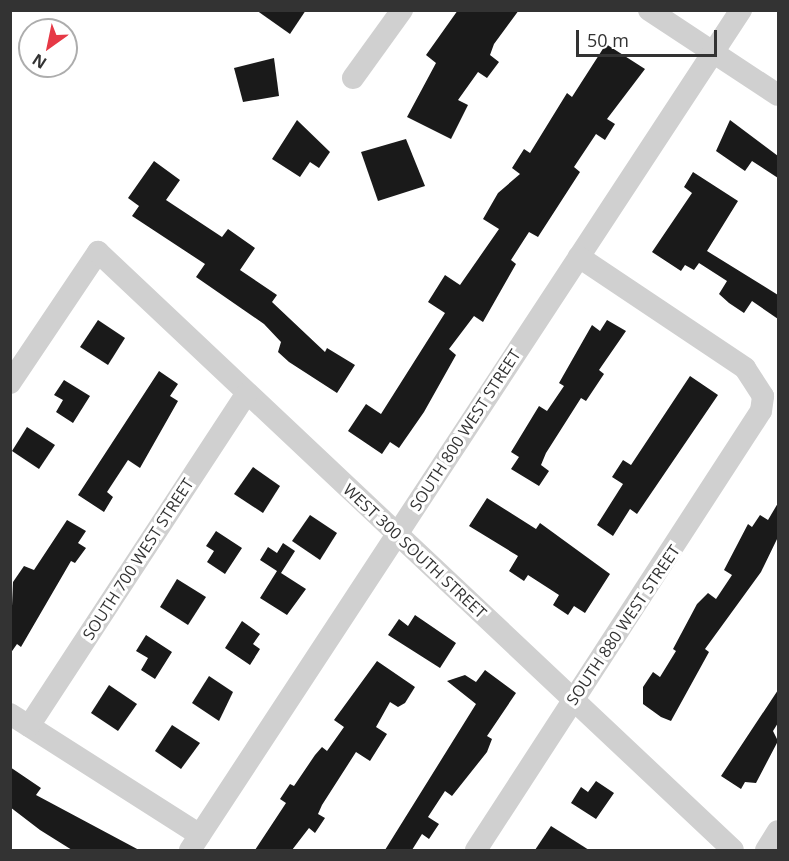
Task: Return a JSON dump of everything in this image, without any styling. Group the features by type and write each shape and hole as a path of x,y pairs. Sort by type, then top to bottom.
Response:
{"street":[{"path":"353,78 402,10"},
{"path":"649,10 778,95"},
{"name":"SOUTH 800 WEST STREET","path":"195,843 741,10"},
{"name":"WEST 300 SOUTH STREET","path":"10,383 98,252 733,850"},
{"name":"SOUTH 880 WEST STREET","path":"476,850 755,427 763,396 745,368 579,257"},
{"name":"SOUTH 700 WEST STREET","path":"20,720 248,393"},
{"path":"20,720 195,843"},
{"path":"766,850 778,831"}],"building":[{"path":"256,10 306,10 290,34"},
{"path":"458,10 519,10 494,44 490,55 499,62 487,78 478,72 458,100 468,105 451,139 407,117 436,63 426,55"},
{"path":"606,44 645,69 607,119 615,124 605,140 596,134 574,167 580,172 538,237 529,232 511,260 516,264 483,322 474,316 449,349 456,355 424,412 399,448 390,442 382,454 348,431 366,404 381,414 445,313 428,302 445,275 460,285 499,229 483,219 498,193 520,174 512,168 524,149 530,153 567,93 572,97"},
{"path":"274,58 279,96 243,102 234,68"},
{"path":"297,120 330,152 319,168 310,162 300,177 272,159"},
{"path":"730,120 778,156 778,178 752,161 745,171 716,151"},
{"path":"406,139 425,186 378,201 361,152"},
{"path":"154,161 180,180 166,200 222,237 228,229 255,248 240,270 277,295 272,302 325,352 327,348 355,365 337,393 289,362 278,352 281,342 264,324 196,277 205,264 132,216 139,206 128,198"},
{"path":"693,172 738,201 707,251 778,295 778,319 752,301 744,313 729,303 719,294 727,281 699,263 694,270 685,265 681,271 652,252 692,193 684,187"},
{"path":"98,320 125,338 108,365 80,347"},
{"path":"607,320 626,331 599,370 604,374 586,401 581,398 546,453 541,465 549,471 539,486 511,469 519,457 511,452 539,406 547,411 564,386 559,383 592,325 600,331"},
{"path":"159,371 178,384 170,396 178,401 140,468 128,460 107,492 113,497 104,512 78,495"},
{"path":"690,376 718,395 637,514 630,509 613,536 597,525 623,484 612,477 623,460 631,465"},
{"path":"64,380 90,396 73,423 56,412 63,400 54,395"},
{"path":"27,427 55,445 39,469 12,451"},
{"path":"253,467 280,486 263,513 234,494"},
{"path":"487,498 536,529 540,523 610,574 585,613 574,606 568,615 553,605 559,595 528,575 524,581 509,571 518,556 469,526"},
{"path":"778,503 778,537 761,572 705,649 709,652 671,721 661,717 643,704 643,687 653,672 660,677 676,651 673,649 697,604 708,593 716,599 732,575 724,570 748,524 752,527 760,515 768,520"},
{"path":"310,515 337,533 320,560 292,541"},
{"path":"67,520 86,531 78,543 86,548 75,563 71,561 21,647 17,644 10,654 13,582 24,566 34,570"},
{"path":"216,531 242,548 225,574 207,562 214,551 206,546"},
{"path":"283,543 295,551 281,573 306,589 287,615 260,598 277,571 260,560 268,547 277,553"},
{"path":"177,579 206,597 188,625 160,607"},
{"path":"415,615 456,643 440,668 388,635 399,619 408,626"},
{"path":"242,621 260,634 253,644 260,649 250,665 225,648"},
{"path":"146,635 172,652 155,679 141,670 148,658 136,651"},
{"path":"377,661 415,687 405,703 398,707 390,702 376,727 387,734 370,761 356,752 322,805 318,814 325,818 315,833 309,828 292,850 255,850 286,803 280,799 290,784 294,786 315,755 322,747 327,751 344,727 334,720"},
{"path":"485,670 516,693 487,736 492,739 487,752 452,796 445,791 428,817 439,824 429,839 422,834 412,850 385,850 476,704 447,681 465,675 476,682"},
{"path":"209,676 233,692 219,721 192,703"},
{"path":"109,685 137,704 118,731 91,713"},
{"path":"778,690 778,723 773,731 778,741 756,783 745,782 741,789 721,776"},
{"path":"172,725 200,743 181,769 155,751"},
{"path":"10,767 41,788 36,795 139,850 72,850 40,830 10,807"},
{"path":"596,781 614,793 596,819 571,803 581,787 588,792"},
{"path":"551,826 589,850 535,850"}]}
